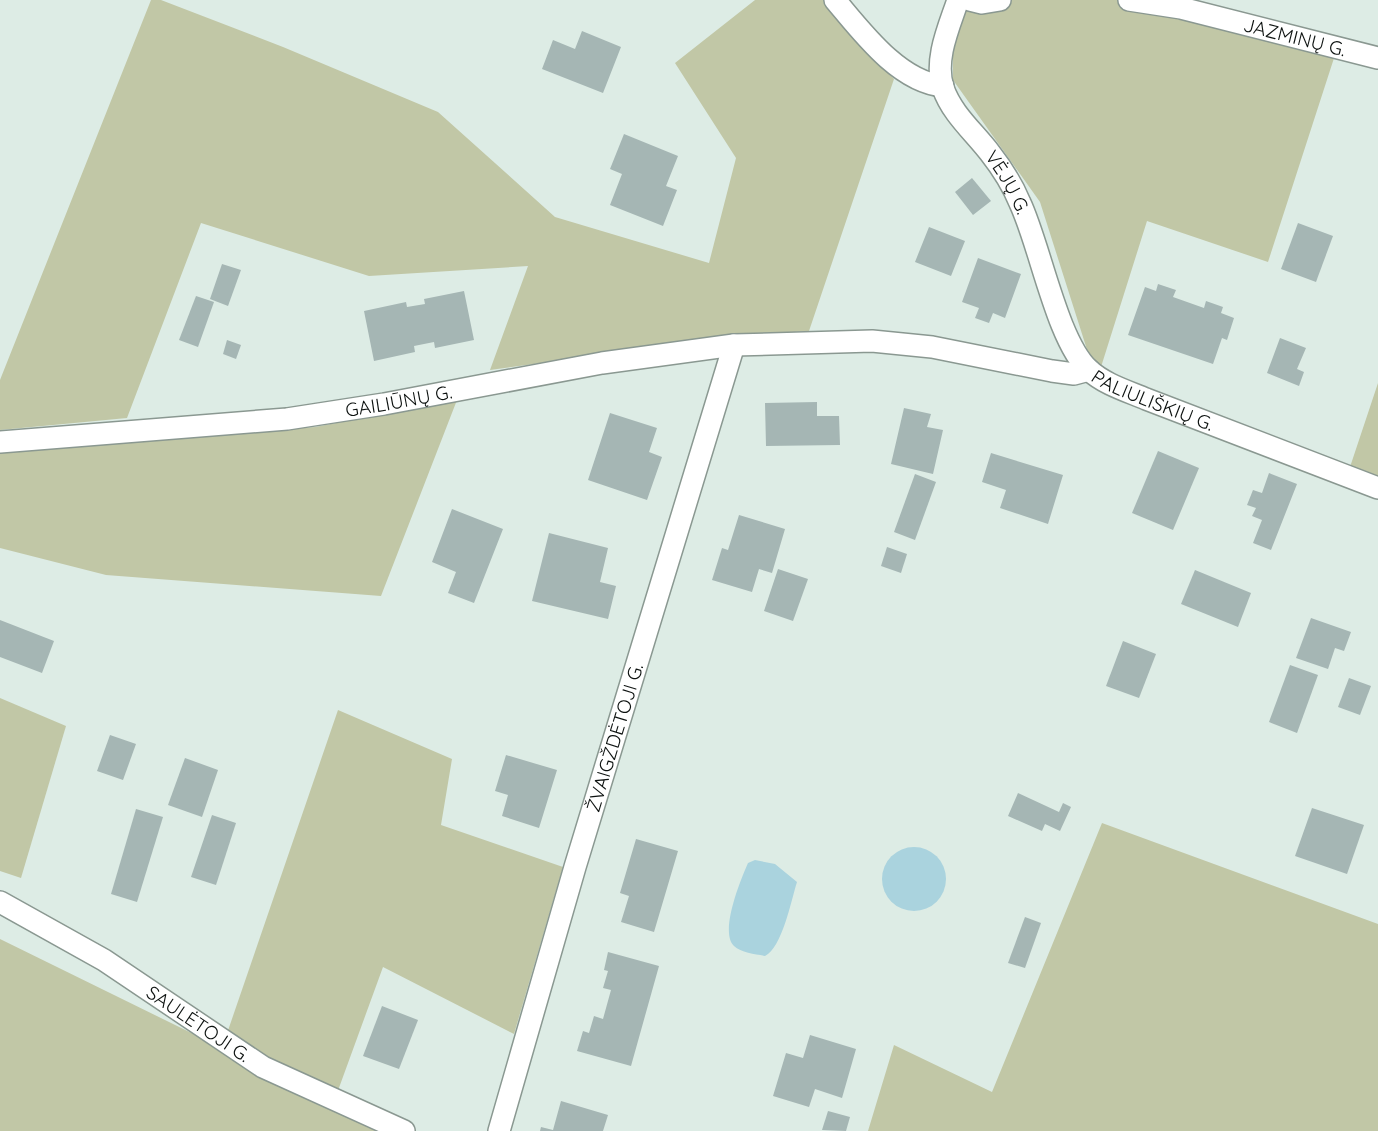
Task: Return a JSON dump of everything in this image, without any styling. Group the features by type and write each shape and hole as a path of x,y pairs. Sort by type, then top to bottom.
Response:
{"street":[{"path":"835,0 870,42 914,79 929,85 943,86"},
{"name":"VĖJŲ G.","path":"958,0 940,57 943,86 953,108 992,155 1020,203 1059,315 1073,348 1088,370"},
{"path":"970,0 982,3 1000,0"},
{"name":"JAZMINŲ G.","path":"1129,0 1181,8 1378,58"},
{"name":"PALIULIŠKIŲ G.","path":"796,343 872,341 932,347 1074,374 1088,370 1115,386 1146,399 1378,488"},
{"name":"GAILIŪNŲ G.","path":"0,442 287,419 384,404 602,363 734,345 796,343"},
{"name":"ŽVAIGŽDĖTOJI G.","path":"499,1131 575,867 734,345"},
{"name":"SAULĖTOJI G.","path":"0,902 104,960 263,1067 404,1131"}],"green space":[{"path":"151,0 161,0 283,47 438,112 555,217 709,263 736,158 675,63 755,0 823,0 894,79 809,331 739,336 490,370 528,266 369,276 201,223 127,418 0,430 0,380"},
{"path":"968,0 1186,0 1335,55 1268,262 1147,221 1101,367 1090,359 1040,202 953,80 953,40"},
{"path":"1378,383 1378,479 1349,470"},
{"path":"457,400 381,596 106,575 0,548 0,453 315,427"},
{"path":"0,698 66,726 21,878 0,871"},
{"path":"338,710 452,759 441,825 563,867 514,1034 383,967 332,1107 380,1131 0,1131 0,939 222,1048"},
{"path":"1102,823 1378,924 1378,1131 868,1131 894,1045 992,1092"}],"water":[{"path":"908,847 920,847 937,856 944,867 944,891 937,902 920,911 908,911 896,906 887,897 882,885 882,873 887,861 896,852"},
{"path":"755,860 775,864 797,882 781,934 765,956 737,948 730,939 733,905 748,863"}],"building":[{"path":"582,31 621,47 603,93 542,69 553,40 575,49"},
{"path":"624,134 678,156 666,186 677,190 663,226 610,205 622,174 610,169"},
{"path":"972,178 991,201 973,215 955,192"},
{"path":"1298,223 1333,236 1316,282 1281,269"},
{"path":"929,227 965,241 951,276 915,262"},
{"path":"978,258 1021,274 1005,318 993,313 989,323 975,318 979,308 962,302"},
{"path":"222,264 241,270 228,306 210,299"},
{"path":"1158,284 1176,290 1173,297 1204,308 1206,301 1223,307 1221,313 1234,318 1227,340 1222,338 1213,364 1128,335 1145,287 1156,291"},
{"path":"464,291 474,340 435,348 434,342 414,346 415,352 374,361 364,311 406,302 407,307 425,304 424,299"},
{"path":"196,296 214,302 198,347 179,340"},
{"path":"1280,338 1306,348 1297,369 1304,372 1299,386 1267,373"},
{"path":"227,340 241,345 236,359 223,354"},
{"path":"817,402 817,416 839,416 840,445 766,446 765,403"},
{"path":"904,408 931,414 927,427 943,430 933,474 891,464"},
{"path":"610,413 657,428 649,452 662,457 647,500 588,480"},
{"path":"1158,451 1199,468 1173,530 1132,513"},
{"path":"991,453 1063,475 1048,524 1000,508 1006,490 982,482"},
{"path":"1269,473 1297,484 1271,550 1253,543 1262,520 1252,516 1256,508 1247,505 1253,490 1262,493"},
{"path":"915,474 936,482 915,540 894,532"},
{"path":"452,509 503,529 474,603 448,593 456,572 432,562"},
{"path":"739,515 785,529 772,573 759,569 752,592 712,580 722,548 728,550"},
{"path":"549,533 608,548 600,582 616,586 608,619 532,601"},
{"path":"887,547 907,554 901,573 881,566"},
{"path":"778,569 808,579 793,621 764,611"},
{"path":"1195,570 1251,593 1238,627 1181,604"},
{"path":"1311,618 1351,632 1344,651 1335,648 1328,669 1296,658"},
{"path":"0,620 54,641 42,673 0,657"},
{"path":"1123,641 1156,654 1139,698 1106,686"},
{"path":"1290,665 1318,675 1297,733 1269,722"},
{"path":"1349,678 1371,686 1360,715 1338,707"},
{"path":"110,735 136,744 123,780 97,771"},
{"path":"506,755 557,770 539,828 502,816 508,795 495,791"},
{"path":"185,758 218,770 202,817 168,805"},
{"path":"1018,793 1059,812 1063,803 1071,807 1060,831 1045,824 1042,831 1008,816"},
{"path":"1312,808 1364,825 1347,874 1295,856"},
{"path":"136,809 163,817 137,902 111,894"},
{"path":"212,815 236,823 216,885 191,877"},
{"path":"636,839 678,851 654,932 621,922 629,896 620,893"},
{"path":"1025,917 1041,923 1025,968 1008,963"},
{"path":"608,952 659,966 631,1066 577,1051 583,1031 589,1033 594,1016 603,1019 611,990 603,988 608,971 604,970"},
{"path":"382,1006 418,1020 399,1069 363,1056"},
{"path":"810,1035 856,1049 842,1098 815,1089 809,1107 773,1096 786,1053 803,1058"},
{"path":"561,1101 608,1115 603,1131 540,1131 541,1127 553,1130"},
{"path":"828,1111 850,1117 846,1131 822,1130"}]}
